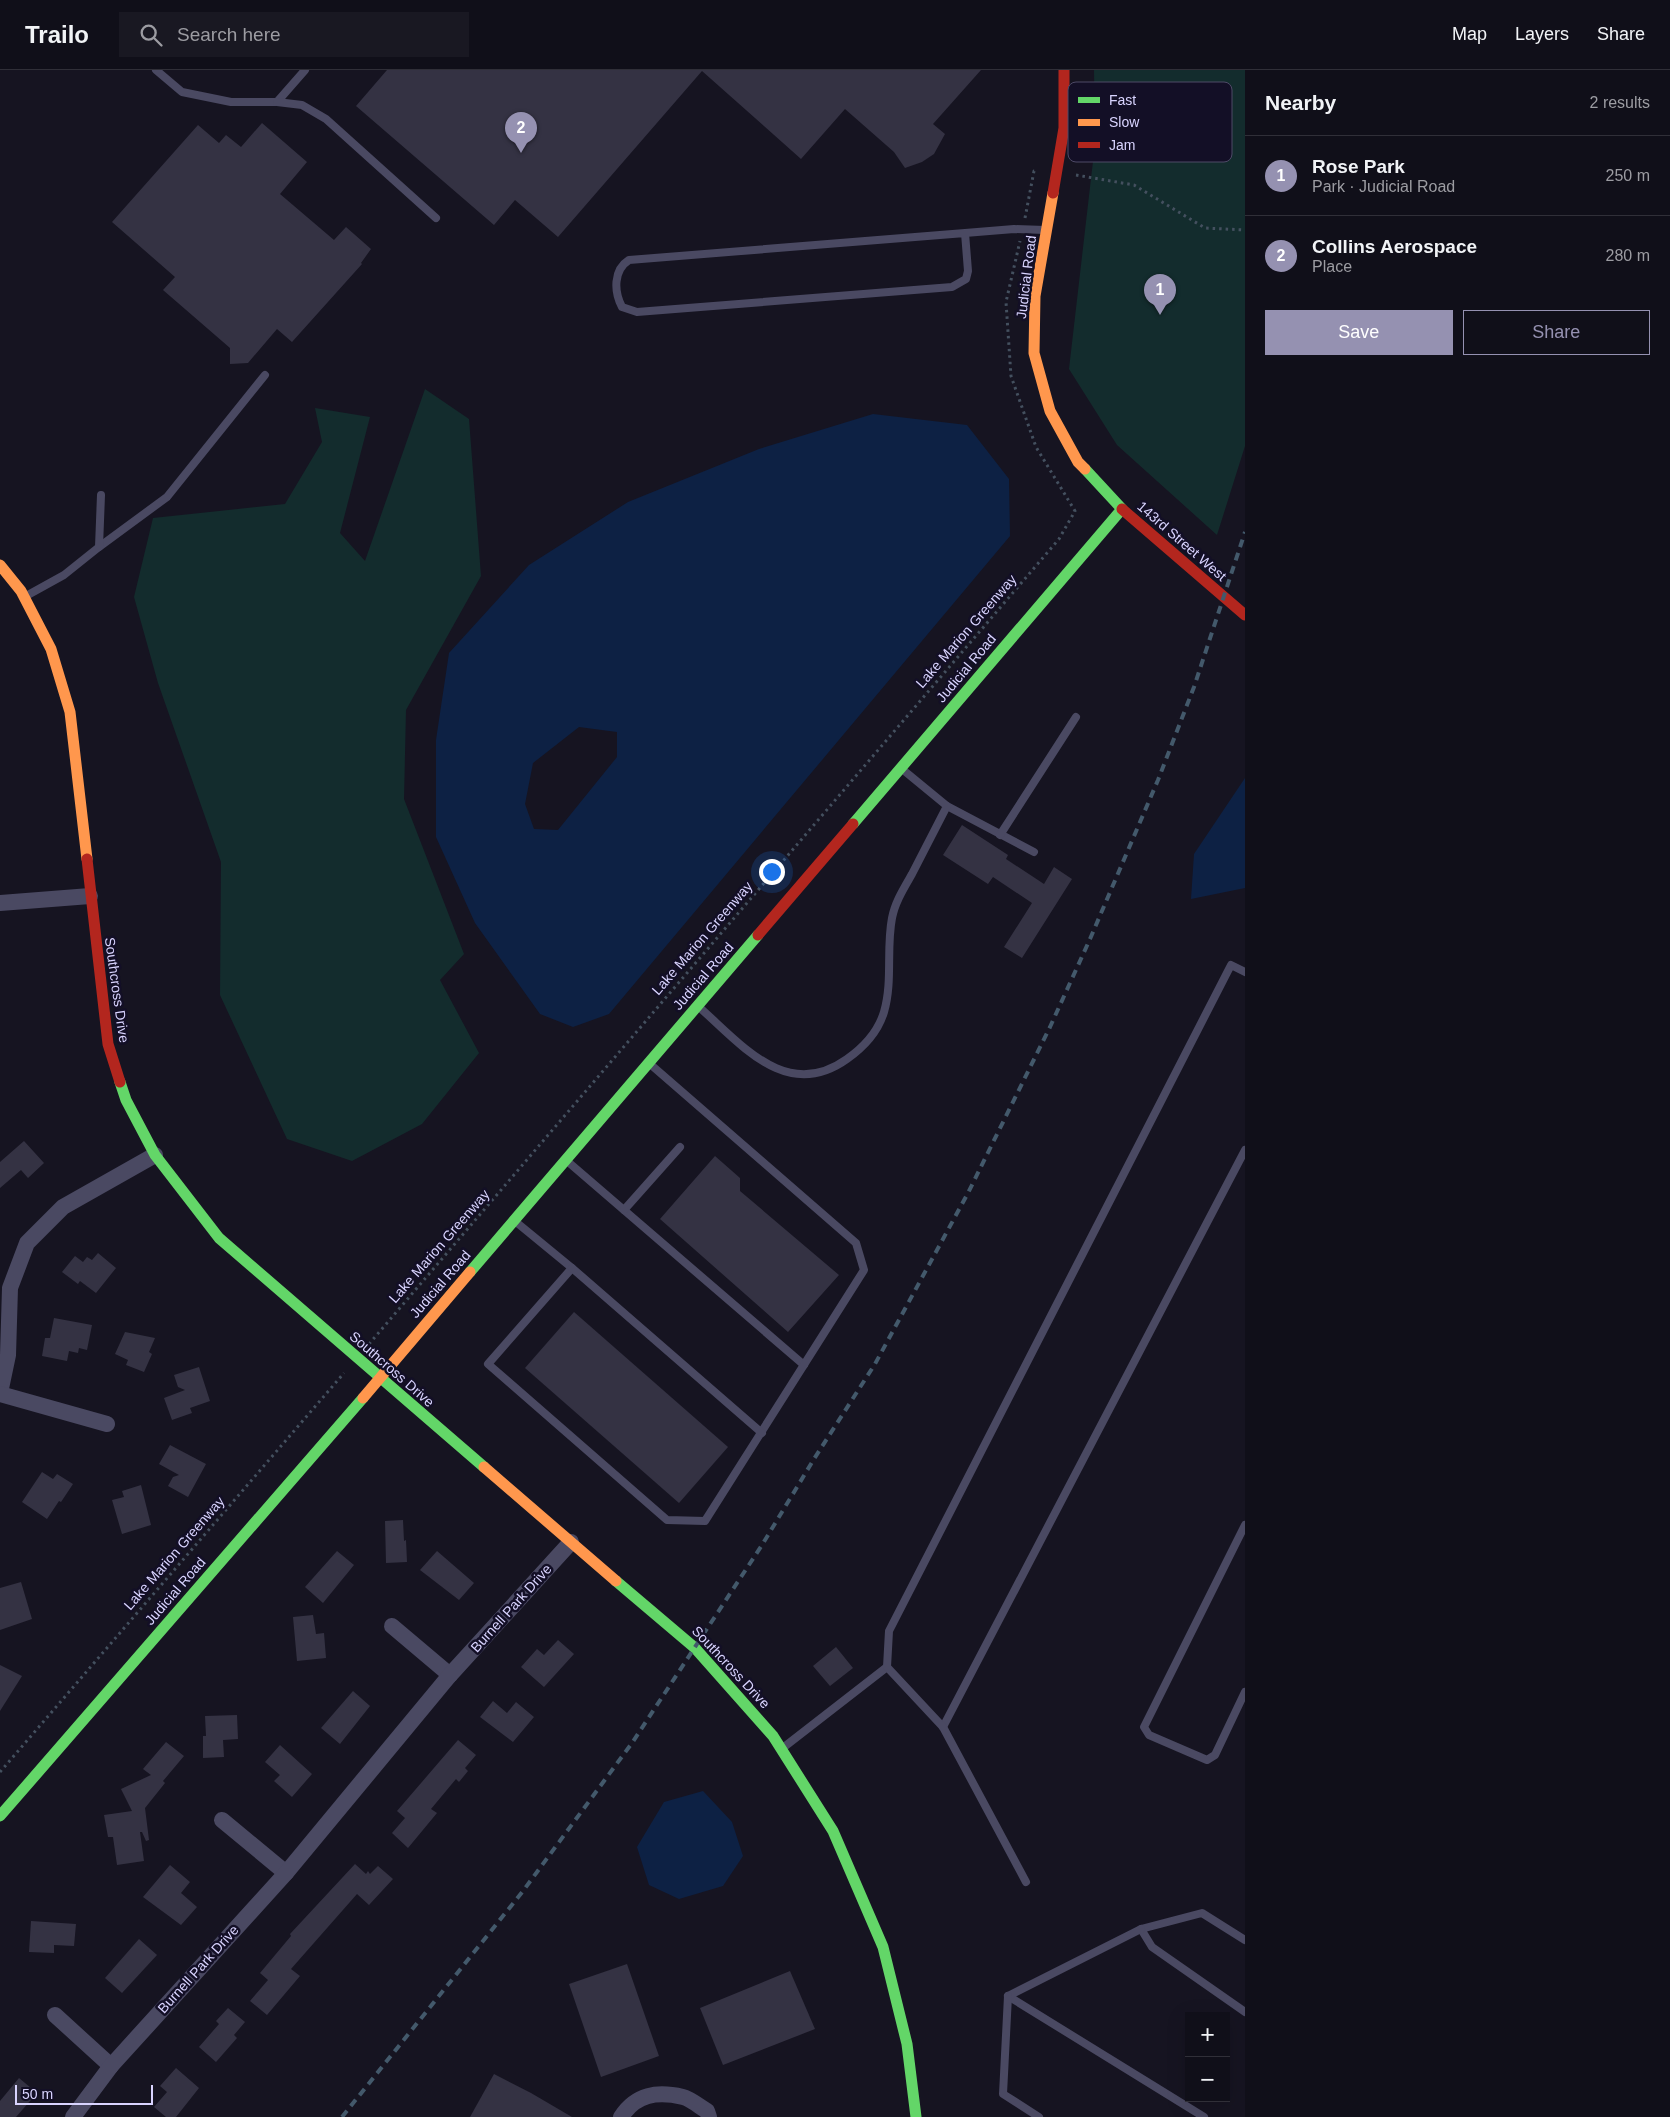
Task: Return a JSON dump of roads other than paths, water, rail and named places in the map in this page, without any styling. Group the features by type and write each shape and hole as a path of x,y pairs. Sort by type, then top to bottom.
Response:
{"street":[{"name":"Judicial Road","path":"0,1816 380,1378 1122,509 1078,462 1050,411 1034,353 1035,296 1064,128 1064,70"},
{"name":"143rd Street West","path":"1122,509 1245,615"},
{"name":"Southcross Drive","path":"0,565 24,597 51,650 70,712 108,1044 126,1100 155,1155 219,1238 695,1648 773,1736 833,1832 883,1946 907,2044 916,2117"},
{"path":"0,903 90,896"},
{"path":"107,1424 0,1394 8,1355 10,1288 28,1244 63,1207 155,1155"},
{"name":"Burnell Park Drive","path":"73,2117 111,2066 286,1873 450,1675 571,1542"},
{"path":"392,1626 450,1675"},
{"path":"222,1820 286,1873"},
{"path":"55,2015 111,2066"},
{"path":"621,2117 629,2105 650,2094 684,2097 707,2111 709,2117"}],"lane":[{"path":"156,70 182,92 231,102 277,102 302,105 326,119 436,218"},
{"path":"277,102 305,70"},
{"path":"964,233 968,270 966,280 952,287 637,312 622,307 619,301 616,276 618,269 628,260 964,233 1022,229 1047,230"},
{"path":"24,597 64,575 167,497 265,376"},
{"path":"99,547 101,495"},
{"path":"1000,835 1076,717"},
{"path":"901,768 947,806 1034,852"},
{"path":"698,1006 760,1060 783,1072 801,1075 822,1071 842,1062 860,1049 874,1034 883,1014 890,987 892,918 897,901 947,806"},
{"path":"1026,1882 943,1727 887,1667 889,1631 1231,965 1245,972"},
{"path":"572,1268 488,1364 667,1520 705,1521 864,1270 856,1242 648,1063"},
{"path":"624,1210 680,1147"},
{"path":"943,1727 1245,1150"},
{"path":"566,1160 804,1365"},
{"path":"514,1220 762,1433"},
{"path":"1245,1525 1144,1727 1149,1735 1208,1760 1215,1754 1245,1692"},
{"path":"781,1749 887,1667"},
{"path":"1008,1996 1141,1929 1202,1913 1245,1940"},
{"path":"1141,1929 1152,1947 1245,2012"},
{"path":"1008,1996 1003,2094 1039,2117"},
{"path":"1008,1996 1204,2117"}],"water":[{"path":"873,414 967,425 1009,479 1010,536 609,1014 573,1027 540,1014 475,923 436,837 436,740 449,653 529,565 628,502 759,449","holes":["579,727 617,732 617,757 558,830 534,829 525,804 533,763"]},
{"path":"1245,778 1245,888 1191,899 1194,854"},
{"path":"703,1791 732,1822 743,1856 723,1886 679,1899 649,1885 637,1847 664,1802"}],"railway":[{"path":"342,2117 523,1891 632,1743 762,1545 875,1364 968,1193 1050,1027 1090,939 1158,780 1194,687 1245,532"}],"place":[{"name":"Collins Aerospace","path":"521,153"},
{"name":"Rose Park","path":"1160,315"}]}
